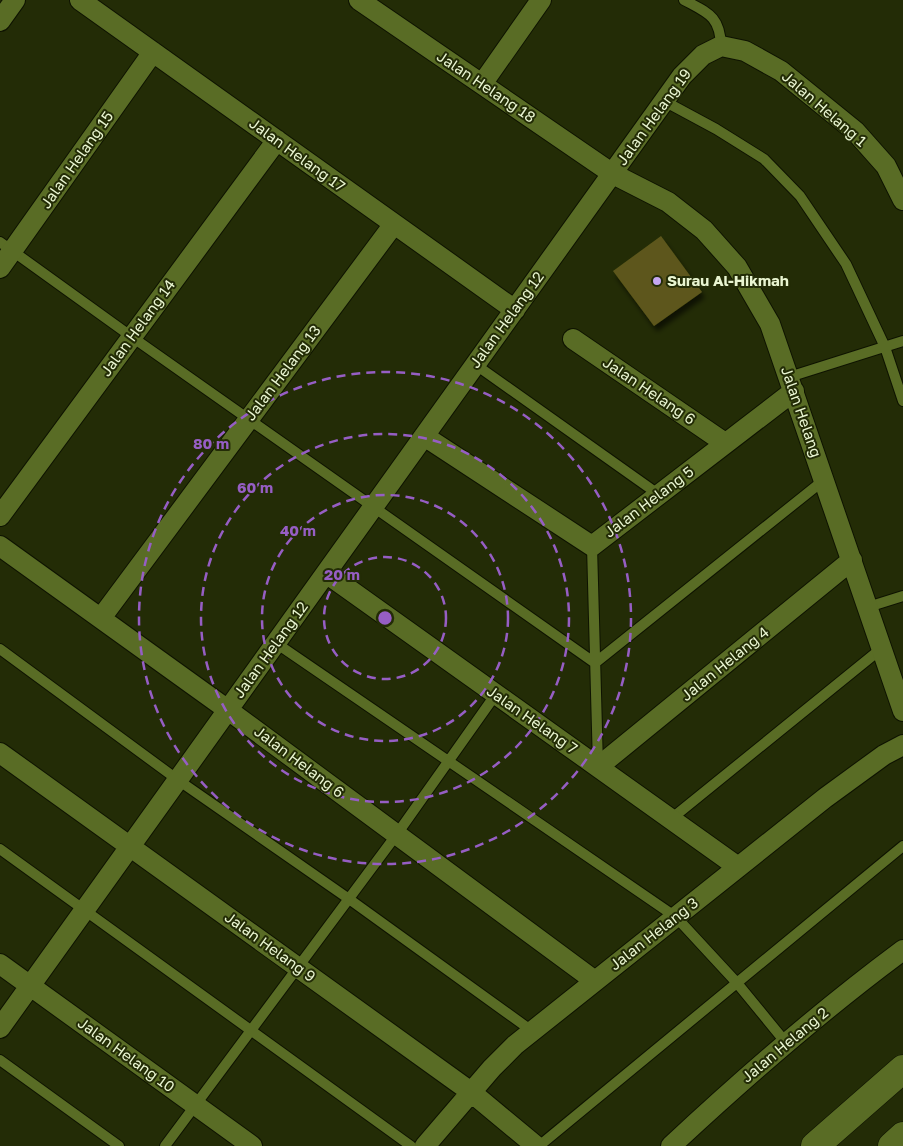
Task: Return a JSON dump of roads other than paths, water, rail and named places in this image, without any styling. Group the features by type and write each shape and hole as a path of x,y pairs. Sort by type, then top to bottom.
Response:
{"main road":[{"path":"815,1146 903,1069"},
{"path":"892,1146 903,1136"}],"street":[{"path":"0,21 15,0"},
{"name":"Jalan Helang 17","path":"80,0 515,310"},
{"name":"Jalan Helang 18","path":"359,0 613,174"},
{"path":"482,84 541,0"},
{"name":"Jalan Helang 19","path":"613,174 682,76 703,55 722,46"},
{"name":"Jalan Helang 1","path":"722,46 745,51 781,71 855,131 886,166 903,200"},
{"name":"Jalan Helang 15","path":"0,268 6,246 153,52"},
{"name":"Jalan Helang 14","path":"0,516 276,140"},
{"name":"Jalan Helang 12","path":"0,1028 613,174"},
{"name":"Jalan Helang","path":"613,174 668,202 704,230 737,268 770,324 903,712"},
{"name":"Jalan Helang 13","path":"101,618 394,224"},
{"name":"Jalan Helang 6","path":"572,339 725,443"},
{"name":"Jalan Helang 5","path":"424,436 592,546 725,443 791,384"},
{"name":"Jalan Helang 6","path":"0,546 228,710 595,981"},
{"name":"Jalan Helang 4","path":"598,767 852,560"},
{"name":"Jalan Helang 7","path":"326,573 738,867"},
{"name":"Jalan Helang 3","path":"425,1146 498,1062 532,1031 824,798 884,755 903,745"},
{"name":"Jalan Helang 9","path":"0,754 471,1092 537,1146"},
{"name":"Jalan Helang 2","path":"672,1146 718,1102 862,981 903,950"},
{"name":"Jalan Helang 10","path":"0,964 252,1146"}],"lane":[{"path":"684,0 707,13 715,20 721,30 722,46"},
{"path":"664,101 716,129 764,159 800,196 846,264 885,347 903,401"},
{"path":"6,246 595,663"},
{"path":"791,384 903,341"},
{"path":"476,364 658,494"},
{"path":"595,663 824,480"},
{"path":"592,546 598,767"},
{"path":"868,607 903,596"},
{"path":"276,643 676,917 737,983 787,1044"},
{"path":"672,819 882,648"},
{"path":"0,649 178,780 349,899 532,1031"},
{"path":"164,1146 397,834 496,694"},
{"path":"537,1146 903,846"},
{"path":"0,850 411,1146"},
{"path":"0,1060 119,1146"}],"place":[{"name":"Surau Al-Hikmah","path":"657,281"}]}
